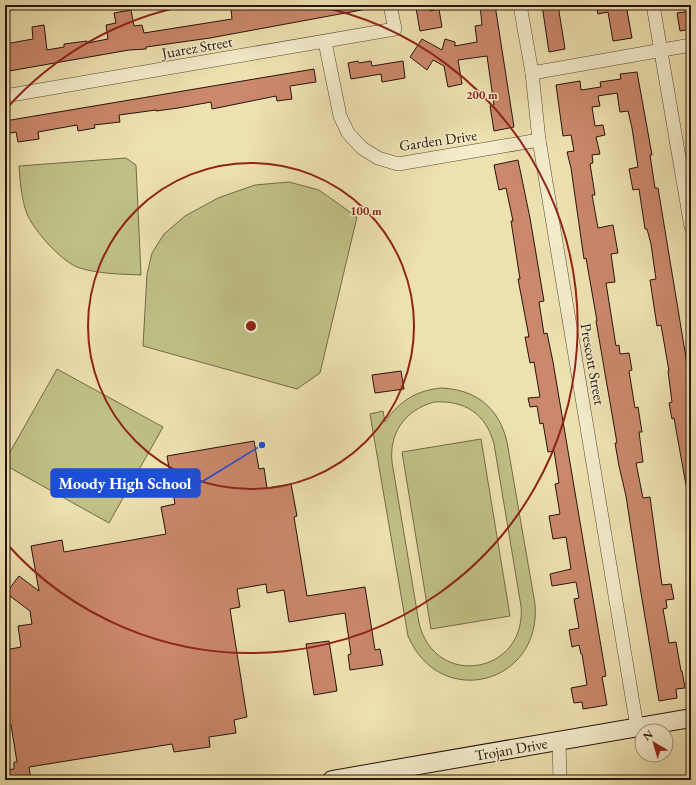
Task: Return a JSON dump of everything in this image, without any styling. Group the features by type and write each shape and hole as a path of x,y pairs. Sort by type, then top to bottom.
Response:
{"street":[{"name":"Juarez Street","path":"5,96 395,29 390,5"},
{"name":"Prescott Street","path":"520,5 532,73 539,140 637,723"},
{"path":"653,5 691,227"},
{"name":"Garden Drive","path":"325,42 340,116 348,133 362,148 378,158 398,164 539,140"},
{"path":"532,73 691,45"},
{"name":"Trojan Drive","path":"662,723 691,718"},
{"name":"Trojan Drive","path":"332,780 634,728"},
{"path":"559,741 560,780"}],"green space":[{"path":"126,158 136,165 141,275 101,272 77,267 54,250 32,224 24,203 19,166"},
{"path":"289,182 319,190 357,217 320,373 297,389 143,346 147,274 152,253 164,234 185,216 218,198 255,185"},
{"path":"57,369 163,427 109,523 5,465 5,461"},
{"path":"442,388 466,392 485,403 492,410 498,420 507,442 535,604 533,631 523,653 506,669 486,678 464,680 442,674 423,659 408,636 370,414 383,411 385,422 396,408 409,398 433,389","holes":["434,402 445,402 464,406 473,411 486,424 494,444 521,606 519,629 510,647 496,659 478,665 460,665 443,658 428,644 419,623 392,462 393,442 396,432 407,417 415,411"]},
{"path":"481,439 510,616 431,629 402,452"}],"building":[{"path":"257,5 284,5 285,7 296,5 367,5 367,9 210,38 146,47 146,49 129,50 9,71 5,44 33,39 32,27 44,25 47,50 64,47 64,44 87,41 87,43 108,39 106,25 116,23 114,13 131,10 134,26 142,25 144,33 232,19 231,9"},
{"path":"480,5 495,5 514,127 494,131 490,106 494,105 487,56 458,60 462,84 448,87 444,66 433,60 427,70 410,57 422,39 442,50 445,39 455,42 455,46 477,42 475,26 482,25"},
{"path":"542,5 558,5 565,49 549,52"},
{"path":"596,5 626,5 632,38 613,41 608,12 598,14"},
{"path":"430,6 430,11 439,9 442,27 420,31 416,8"},
{"path":"691,11 691,29 680,31 677,13"},
{"path":"358,61 359,63 371,61 372,66 403,61 405,78 382,82 381,74 351,79 348,63"},
{"path":"314,69 316,82 290,86 292,99 277,101 276,96 212,109 211,102 178,108 119,115 120,122 94,125 95,128 78,131 77,125 38,132 39,139 18,142 16,132 5,134 5,121"},
{"path":"637,72 652,155 650,155 655,188 658,188 691,388 691,484 686,485 674,418 672,419 669,403 672,402 669,371 661,325 657,326 650,280 656,279 651,244 647,229 645,229 639,189 633,190 629,169 638,167 632,128 628,111 620,112 617,93 598,96 600,106 592,107 595,126 603,125 605,135 596,137 600,154 592,155 593,163 590,164 595,195 592,195 598,228 613,225 618,253 611,254 615,282 606,283 616,346 619,345 620,354 629,353 632,370 629,371 635,408 638,407 642,432 639,432 643,462 636,463 643,498 650,497 662,585 671,584 674,599 666,600 667,608 663,609 669,643 676,642 685,688 676,689 677,698 659,701 626,496 615,443 617,443 597,321 586,258 584,259 571,168 567,152 574,151 571,135 563,136 556,85 580,81 581,90 601,87 600,82 621,79 620,74"},
{"path":"518,160 530,218 544,301 539,302 544,334 547,333 553,362 606,676 602,677 607,705 583,709 582,702 574,703 571,688 587,685 582,654 579,645 572,647 569,630 579,628 574,599 579,598 576,582 552,586 550,574 571,569 566,537 553,539 549,516 560,514 555,484 559,483 554,451 548,452 543,423 540,424 537,406 530,407 528,398 540,397 534,362 530,363 525,337 529,337 518,279 520,279 511,221 513,221 506,188 499,190 494,165"},
{"path":"401,371 404,389 375,393 372,375"},
{"path":"254,441 259,469 264,468 267,488 291,484 297,516 294,517 307,596 365,587 375,650 380,649 383,665 350,670 348,655 351,654 345,613 289,622 284,590 267,593 266,584 237,589 240,607 230,609 247,717 234,720 236,733 209,737 210,747 174,752 172,744 29,767 31,780 5,780 5,770 14,769 14,762 17,762 11,725 5,726 5,650 21,647 18,626 32,624 30,611 6,593 19,576 39,591 31,546 62,540 64,552 166,534 161,507 175,504 167,456"},
{"path":"329,641 337,691 314,695 306,644"}],"place":[{"name":"Moody High School","path":"262,445"}]}
